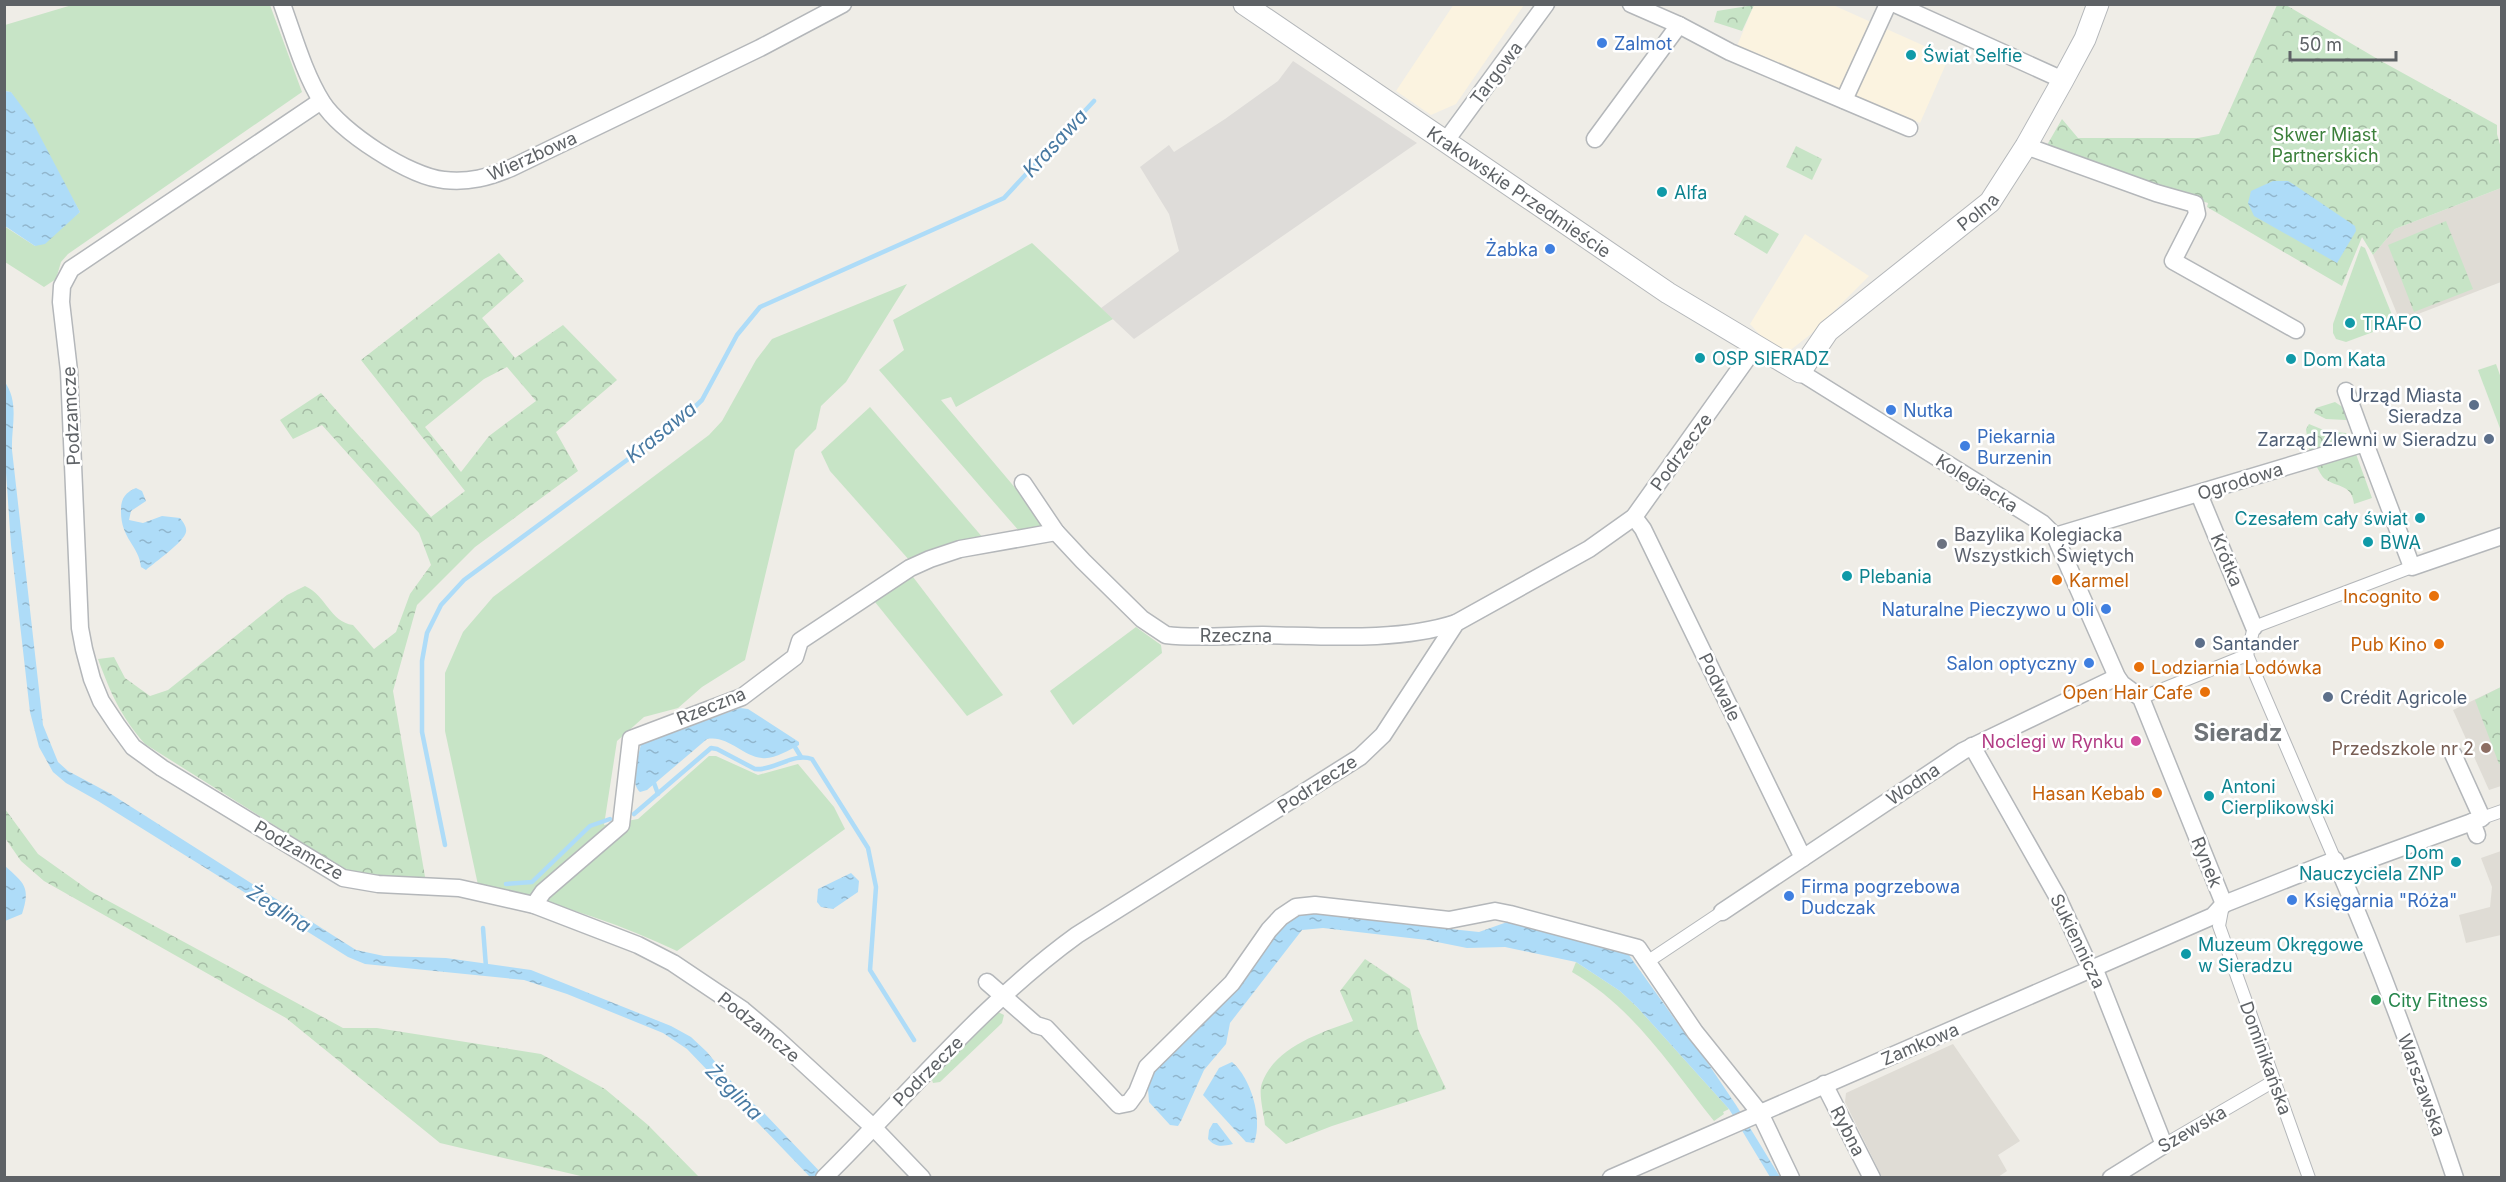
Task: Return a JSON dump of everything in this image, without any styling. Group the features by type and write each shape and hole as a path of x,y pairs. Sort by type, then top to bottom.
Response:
{"street":[{"name":"Wierzbowa","path":"282,4 321,100 343,127 370,146 417,172 441,180 461,182 486,178 511,168 750,53 843,4"},
{"name":"Krakowskie Przedmieście","path":"1244,4 1668,293 1800,372"},
{"name":"Targowa","path":"1445,142 1546,4"},
{"path":"1631,4 1679,25 1730,52 1909,128"},
{"path":"1844,100 1888,4"},
{"path":"1895,4 2063,81"},
{"name":"Polna","path":"1800,372 1828,332 1990,202 2026,146 2063,81 2085,39 2098,4"},
{"path":"1595,139 1679,25"},
{"name":"Podzamcze","path":"321,100 71,269 62,286 61,302 69,371 82,639 92,679 101,701 133,747 162,768 343,878 378,884 459,888 534,905 638,945 683,969 751,1017 873,1127 922,1178"},
{"path":"2026,146 2156,193 2195,204 2197,214 2173,261 2296,330"},
{"name":"Podrzecze","path":"824,1178 1003,997 1044,959 1077,934 1360,757 1383,735 1456,623 1566,563 1611,535 1634,517 1756,346"},
{"name":"Kolegiacka","path":"1800,372 2034,518 2055,536 2117,677 2122,684 2141,698"},
{"path":"2346,392 2412,567"},
{"name":"Ogrodowa","path":"2055,536 2365,443"},
{"name":"Rzeczna","path":"1023,483 1056,532 1124,603 1142,619 1166,635 1390,634 1443,627 1456,623"},
{"name":"Krótka","path":"2199,494 2254,627"},
{"name":"Podwale","path":"1634,517 1646,535 1803,858"},
{"name":"Rzeczna","path":"534,905 543,892 621,825 632,739 662,725 742,697 795,657 800,641 910,568 960,549 1056,532"},
{"path":"2338,865 2247,655 2254,627 2412,567 2502,536"},
{"path":"2141,698 2247,655"},
{"name":"Wodna","path":"1722,912 1972,746 2117,677"},
{"name":"Rynek","path":"2141,698 2224,904 2338,865 2477,825"},
{"name":"Sukiennicza","path":"1972,746 2057,896 2090,968 2097,975 2164,1145"},
{"path":"2453,754 2477,825 2502,811"},
{"name":"Warszawska","path":"2338,865 2393,1003 2455,1178"},
{"name":"Zamkowa","path":"1611,1178 2213,916 2224,904"},
{"name":"Dominikańska","path":"2224,904 2219,926 2309,1178"},
{"path":"987,982 1036,1025 1046,1028 1119,1105 1129,1103 1137,1092 1147,1067 1232,983 1269,930 1281,917 1296,907 1315,905 1449,920 1495,911 1638,948 1695,1032 1757,1114 1791,1178"},
{"path":"1647,962 1722,912"},
{"name":"Szewska","path":"2111,1178 2274,1081"},
{"name":"Rybna","path":"1824,1084 1872,1178"}],"shaded area":[{"path":"1454,4 1524,5 1456,104 1431,115 1396,91"},
{"path":"1754,5 1833,5 1949,57 1920,123 1737,46"},
{"path":"1293,61 1417,143 1134,339 1101,308 1179,251 1169,214 1140,167 1169,145 1174,152 1225,119 1278,81"},
{"path":"2501,188 2501,282 2400,321 2373,255 2395,229"},
{"path":"1805,234 1869,276 1811,334 1788,352 1760,335 1750,324"},
{"name":"Przedszkole nr 2","path":"2501,687 2501,786 2489,790 2453,710"},
{"path":"2501,851 2501,935 2466,943 2459,915 2490,907 2492,887 2481,858"},
{"path":"1953,1044 2020,1141 1998,1155 2007,1171 1998,1177 1882,1177 1845,1102 1846,1093"}],"green space":[{"path":"72,5 270,5 302,92 68,254 61,262 56,279 44,287 5,262 4,226 35,246 80,212 11,92 5,91 5,25"},
{"path":"1754,5 1742,31 1714,22 1717,11"},
{"name":"Skwer Miast Partnerskich","path":"2277,5 2286,5 2497,125 2501,148 2501,188 2395,229 2373,255 2362,237 2342,286 2207,207 2208,203 2043,152 2062,119 2078,138 2198,138 2219,134"},
{"path":"1796,146 1822,159 1812,180 1786,167"},
{"path":"1745,215 1779,234 1767,254 1734,234"},
{"path":"2446,221 2473,289 2414,312 2388,245"},
{"path":"1032,243 1113,319 956,407 951,397 941,400 1049,528 1019,531 879,370 904,350 893,320"},
{"path":"2361,246 2365,248 2394,320 2392,325 2346,342 2336,339 2333,324"},
{"path":"499,253 524,281 482,318 515,358 563,325 617,380 556,432 578,471 475,547 417,605 393,691 428,894 349,872 145,744 117,704 98,659 114,657 125,678 150,696 168,690 287,595 305,586 318,595 339,619 353,625 374,649 396,632 410,594 431,565 419,533 322,425 293,439 280,420 321,393 431,517 465,491 361,360","holes":["507,367 536,401 489,436 461,472 425,427 484,379"]},
{"path":"907,284 846,382 821,406 816,429 795,450 745,660 702,687 678,708 644,717 617,741 604,825 638,819 709,756 716,756 758,775 798,764 834,807 845,829 677,951 579,912 478,885 445,731 445,673 463,632 493,597 709,435 722,421 756,360 772,339"},
{"path":"2496,364 2501,378 2501,431 2478,370"},
{"path":"2335,402 2344,408 2348,417 2346,420 2326,419 2314,413 2316,408"},
{"path":"870,407 984,539 910,561 830,471 821,452"},
{"path":"2309,424 2326,431 2346,433 2348,438 2346,442 2308,453 2306,429"},
{"path":"2356,454 2372,498 2354,504 2353,498 2344,487 2325,479 2316,466"},
{"path":"910,573 1003,695 967,716 871,597"},
{"path":"1136,627 1161,645 1162,653 1073,725 1050,691"},
{"path":"2501,687 2502,763 2499,764 2475,700"},
{"path":"5,809 38,854 90,891 343,1028 377,1028 541,1054 605,1089 648,1125 699,1177 585,1177 440,1143 286,1018 44,881 21,861 5,838"},
{"path":"1365,959 1410,989 1418,1029 1446,1089 1332,1126 1286,1144 1265,1125 1261,1098 1262,1083 1268,1070 1288,1051 1313,1036 1353,1021 1340,991"},
{"path":"1576,962 1620,991 1637,1007 1729,1109 1714,1121 1633,1020 1594,986 1572,972"},
{"path":"998,1012 1004,1015 1002,1023 940,1082 933,1083 931,1077"}],"water":[{"path":"5,91 11,92 31,119 80,212 45,244 35,246 5,226"},
{"path":"2273,181 2288,181 2355,226 2356,231 2337,263 2254,216 2248,203 2251,191"},
{"name":"Żeglina","path":"4,381 12,397 14,415 12,450 43,725 58,762 68,771 111,794 356,950 384,956 446,958 531,970 671,1026 691,1037 707,1052 740,1092 764,1113 825,1177 810,1177 687,1049 663,1033 567,994 524,980 365,964 348,957 66,783 53,772 39,747 30,712 11,545 5,458"},
{"path":"136,488 142,491 146,501 131,511 129,520 143,523 162,516 180,518 186,530 184,536 169,552 146,570 141,567 140,559 126,535 121,519 123,499 129,491"},
{"path":"740,708 748,709 799,742 799,745 776,756 762,758 748,754 722,740 707,739 647,790 640,792 635,776 641,744"},
{"path":"5,866 24,886 26,898 22,914 5,921"},
{"path":"851,873 859,881 858,892 833,909 821,907 817,902 818,889"},
{"path":"1312,913 1427,922 1432,927 1479,932 1510,921 1626,951 1689,1039 1695,1044 1780,1177 1770,1177 1729,1109 1637,1007 1620,991 1576,962 1505,947 1467,948 1427,940 1323,928 1302,930 1230,1023 1226,1044 1204,1070 1181,1121 1178,1126 1170,1125 1149,1102 1147,1075 1280,927 1293,916"},
{"path":"1232,1062 1245,1078 1254,1100 1257,1122 1254,1143 1246,1142 1203,1095 1219,1068"},
{"path":"1213,1123 1217,1123 1233,1144 1217,1145 1208,1139"}],"waterway":[{"name":"Krasawa","path":"445,845 422,732 422,661 427,633 441,605 464,580 680,421 702,400 737,335 760,307 1004,198 1094,101"},
{"path":"795,747 801,757"},
{"path":"634,814 711,748 755,769 798,758 812,759 868,848 876,887 870,970 914,1040"},
{"path":"654,783 658,794"},
{"path":"506,884 532,882 590,826 610,819"},
{"name":"Krasawa","path":"483,928 486,967"}],"place":[{"name":"Zalmot","path":"1602,43"},
{"name":"Świat Selfie","path":"1911,55"},
{"name":"Alfa","path":"1662,192"},
{"name":"Żabka","path":"1550,249"},
{"name":"TRAFO","path":"2350,323"},
{"name":"OSP SIERADZ","path":"1700,358"},
{"name":"Dom Kata","path":"2291,359"},
{"name":"Urząd Miasta Sieradza","path":"2474,405"},
{"name":"Nutka","path":"1891,410"},
{"name":"Zarząd Zlewni w Sieradzu","path":"2489,439"},
{"name":"Piekarnia Burzenin","path":"1965,446"},
{"name":"Czesałem cały świat","path":"2420,518"},
{"name":"BWA","path":"2368,542"},
{"name":"Bazylika Kolegiacka Wszystkich Świętych","path":"1942,544"},
{"name":"Plebania","path":"1847,576"},
{"name":"Karmel","path":"2057,580"},
{"name":"Incognito","path":"2434,596"},
{"name":"Naturalne Pieczywo u Oli","path":"2106,609"},
{"name":"Santander","path":"2200,643"},
{"name":"Pub Kino","path":"2439,644"},
{"name":"Salon optyczny","path":"2089,663"},
{"name":"Lodziarnia Lodówka","path":"2139,667"},
{"name":"Open Hair Cafe","path":"2205,692"},
{"name":"Crédit Agricole","path":"2328,697"},
{"name":"Noclegi w Rynku","path":"2136,741"},
{"name":"Przedszkole nr 2","path":"2486,748"},
{"name":"Hasan Kebab","path":"2157,793"},
{"name":"Antoni Cierplikowski","path":"2209,796"},
{"name":"Dom Nauczyciela ZNP","path":"2456,862"},
{"name":"Firma pogrzebowa Dudczak","path":"1789,896"},
{"name":"Księgarnia \"Róża\"","path":"2292,900"},
{"name":"Muzeum Okręgowe w Sieradzu","path":"2186,954"},
{"name":"City Fitness","path":"2376,1000"}],"district":[{"name":"Sieradz","path":"2238,732"}]}
